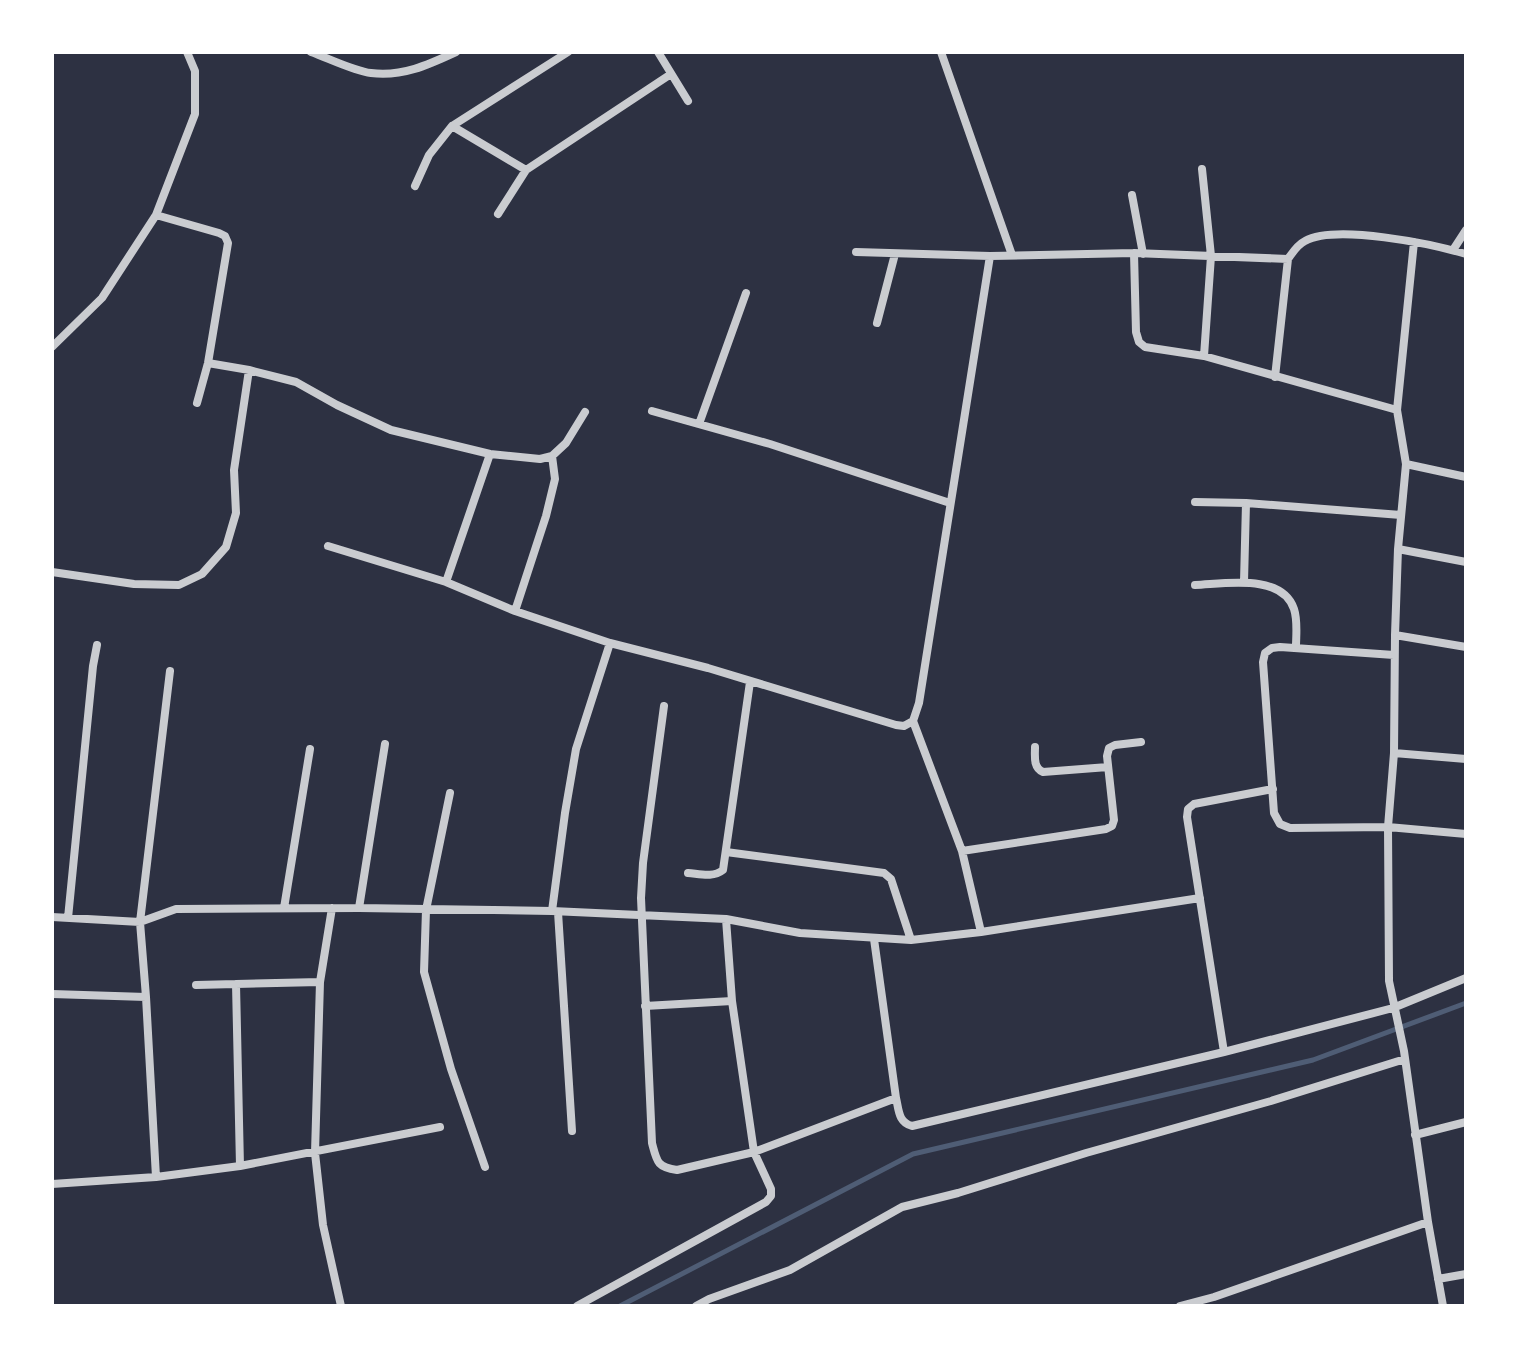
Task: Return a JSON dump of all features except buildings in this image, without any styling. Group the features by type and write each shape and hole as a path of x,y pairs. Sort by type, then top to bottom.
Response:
{"street":[{"path":"52,347 102,298 156,215 195,114 195,71 187,52"},
{"path":"311,52 369,73 403,73 456,52"},
{"path":"415,186 429,155 452,126 568,52"},
{"path":"658,52 688,101"},
{"path":"941,52 1012,255"},
{"path":"498,214 526,170 671,74"},
{"path":"452,126 526,170"},
{"path":"1202,169 1211,256 1204,356"},
{"path":"1132,195 1138,254 1136,332 1139,342 1145,347 1204,356 1397,410"},
{"path":"156,215 219,233 225,236 228,243 208,363 197,403"},
{"path":"1453,250 1466,230"},
{"path":"1275,377 1288,259 1294,249 1307,240 1355,235 1414,242 1466,254"},
{"path":"1414,242 1397,410 1406,464 1398,549 1394,753 1388,827 1389,981 1404,1055 1443,1306"},
{"path":"856,252 990,256 1138,254 1288,259"},
{"path":"877,323 895,254"},
{"path":"981,932 962,851 913,721 919,703 990,256"},
{"path":"699,424 746,293"},
{"path":"208,363 296,382 391,430 490,454 532,459 552,456 566,443 585,412"},
{"path":"52,572 134,584 179,585 202,574 226,547 236,513 234,470 249,370"},
{"path":"652,411 770,444 950,503"},
{"path":"446,582 490,454"},
{"path":"515,611 555,479 552,456"},
{"path":"1406,464 1466,477"},
{"path":"1195,502 1401,515"},
{"path":"1244,582 1246,503"},
{"path":"328,546 446,582 515,611 610,643 708,668 896,725 904,726 913,721"},
{"path":"1398,549 1466,562"},
{"path":"1195,585 1244,582 1277,589 1288,597 1294,610 1296,647"},
{"path":"1395,635 1466,647"},
{"path":"572,1131 555,912 565,813 576,749 610,643"},
{"path":"68,918 97,645"},
{"path":"1394,655 1296,647 1272,648 1265,653 1266,717 1274,813 1280,824 1290,828 1388,827 1466,834"},
{"path":"156,1177 140,922 170,671"},
{"path":"688,873 712,875 723,870 750,682"},
{"path":"664,706 641,898 652,1143 657,1161 665,1168 677,1170 754,1152 896,1098"},
{"path":"962,851 1112,826 1109,748 1141,742"},
{"path":"359,908 385,744"},
{"path":"1035,747 1036,766 1043,772 1108,767"},
{"path":"284,908 310,749"},
{"path":"1394,753 1466,759"},
{"path":"1224,1052 1188,809 1194,804 1273,789"},
{"path":"450,793 426,910 424,972 451,1069 485,1167"},
{"path":"726,852 884,873 891,879 911,940"},
{"path":"52,917 140,922 176,909 284,908 643,914 726,919 800,933 911,940 1200,898"},
{"path":"332,908 320,982 315,1153 323,1225 341,1306"},
{"path":"577,1306 766,1202 771,1196 771,1189 754,1152 732,1001 726,919"},
{"path":"874,939 896,1098 901,1119 912,1126 1224,1052 1393,1008 1466,978"},
{"path":"196,985 320,982"},
{"path":"236,984 240,1166"},
{"path":"52,994 146,997"},
{"path":"645,1006 732,1001"},
{"path":"696,1306 790,1270 902,1207 1271,1101 1404,1055"},
{"path":"1415,1135 1466,1122"},
{"path":"52,1184 156,1177 240,1166 440,1127"},
{"path":"1180,1306 1428,1222"},
{"path":"1438,1279 1466,1274"}],"waterway":[{"path":"620,1306 913,1154 1313,1060 1466,1003"}]}
